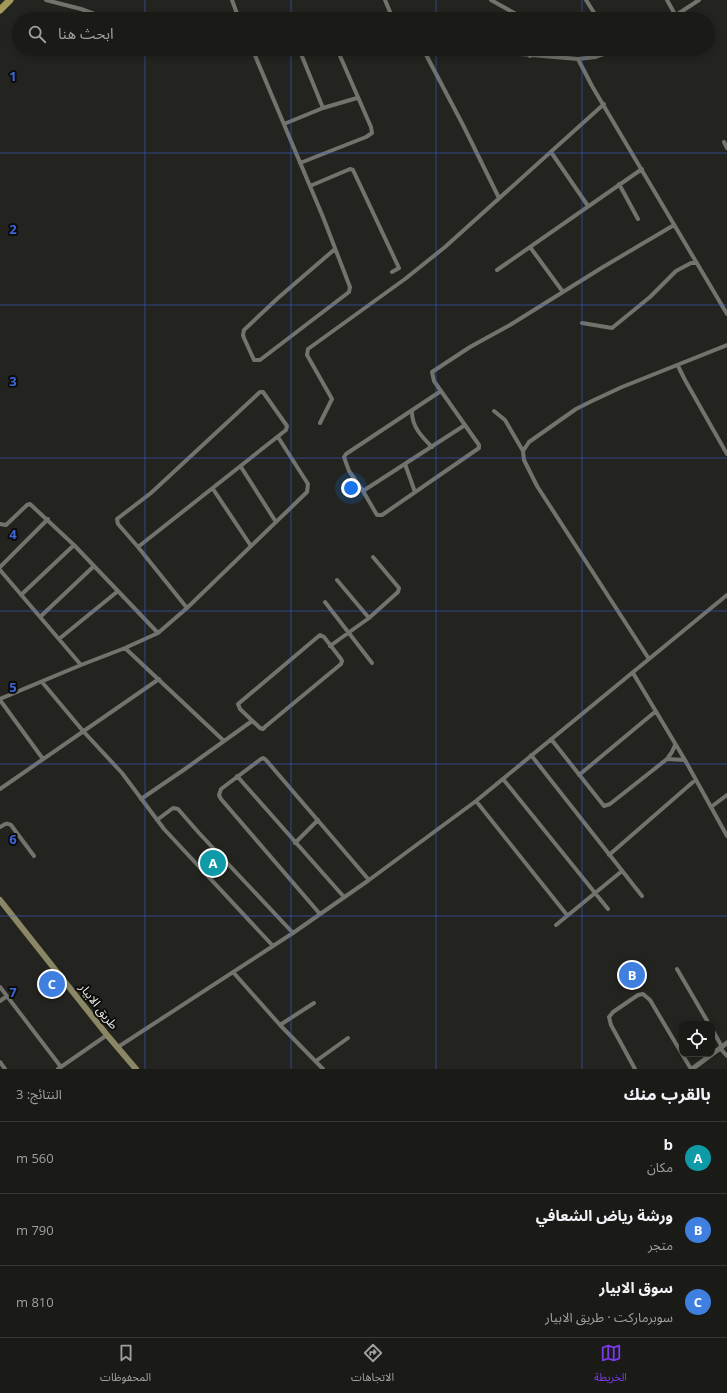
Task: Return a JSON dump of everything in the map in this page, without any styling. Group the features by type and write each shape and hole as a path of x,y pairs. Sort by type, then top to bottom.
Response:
{"main road":[{"path":"0,10 10,0"},
{"name":"طريق الابيار","path":"1,904 136,1069"}],"street":[{"path":"46,0 89,12"},
{"path":"232,0 237,12"},
{"path":"385,0 390,12"},
{"path":"491,0 512,12"},
{"path":"586,0 594,12"},
{"path":"667,0 674,12"},
{"path":"682,12 697,1"},
{"path":"254,56 310,186 335,249 350,287 349,292 260,360 254,360 244,338 244,330 278,298 335,249"},
{"path":"302,56 323,108"},
{"path":"300,163 370,135 372,131 340,56"},
{"path":"427,56 499,198"},
{"path":"530,56 578,60 598,56"},
{"path":"578,60 727,314"},
{"path":"284,124 323,108 357,98"},
{"path":"320,423 332,399 308,355 308,349 433,256 604,104"},
{"path":"724,142 727,148"},
{"path":"551,152 588,206"},
{"path":"310,186 350,169 353,170 399,268 392,272"},
{"path":"497,270 642,169"},
{"path":"620,184 638,219"},
{"path":"441,391 346,454 344,457 344,461 349,471 377,515 382,515 479,448 479,445 434,381 432,372 470,346 510,325 674,225"},
{"path":"530,247 562,292"},
{"path":"582,323 612,328 650,297 676,271 691,263 697,263"},
{"path":"523,451 529,442 576,409 622,387 727,346"},
{"path":"678,366 684,380 727,454"},
{"path":"138,547 286,430 287,426 263,392 260,392 151,493 117,520 118,524 187,608"},
{"path":"412,410 414,425 423,438 432,447"},
{"path":"494,411 505,420 523,451 524,460 537,486 649,658"},
{"path":"363,491 465,425"},
{"path":"43,759 0,699 125,648 158,632 187,608 307,492 308,484 278,437"},
{"path":"405,464 415,492"},
{"path":"241,467 276,522"},
{"path":"213,489 251,546"},
{"path":"0,524 6,525 27,505 30,504 48,519 158,632"},
{"path":"0,567 48,519"},
{"path":"21,595 74,545"},
{"path":"330,646 369,618 399,590 399,588 373,557"},
{"path":"40,617 94,566"},
{"path":"0,570 81,665"},
{"path":"337,580 369,618"},
{"path":"59,639 118,591"},
{"path":"118,1047 293,933 369,880 476,801 727,595"},
{"path":"325,602 372,663"},
{"path":"317,636 323,636 341,659 341,664 263,729 252,721 240,709 238,704 317,636"},
{"path":"125,648 224,741"},
{"path":"633,673 685,760 727,836"},
{"path":"0,789 159,679"},
{"path":"42,682 83,731 122,773 157,820 273,946"},
{"path":"579,775 656,711"},
{"path":"141,798 252,721"},
{"path":"551,739 602,805 607,806 667,759 675,744"},
{"path":"531,755 642,896"},
{"path":"320,914 221,799 219,795 221,789 237,776 264,758 369,880"},
{"path":"667,759 685,760"},
{"path":"237,776 344,897"},
{"path":"503,779 608,909"},
{"path":"609,855 693,782"},
{"path":"711,807 727,795"},
{"path":"476,801 568,915"},
{"path":"157,820 173,808 178,809 293,933"},
{"path":"295,843 318,820"},
{"path":"0,827 8,823 11,825 34,856"},
{"path":"556,925 622,871"},
{"path":"676,969 707,1021"},
{"path":"233,972 280,1025 322,1069"},
{"path":"0,987 60,1068 107,1035"},
{"path":"635,1069 611,1025 609,1017 613,1012 638,995 643,994 650,1000 691,1069 723,1046"},
{"path":"0,1001 7,996"},
{"path":"280,1025 314,1003"},
{"path":"715,1034 723,1046 727,1056"},
{"path":"316,1061 348,1038"},
{"path":"0,1062 5,1069"}],"place":[{"name":"b","path":"213,863"},
{"name":"ورشة رياض الشعافي","path":"632,975"},
{"name":"سوق الابيار","path":"52,984"}]}
